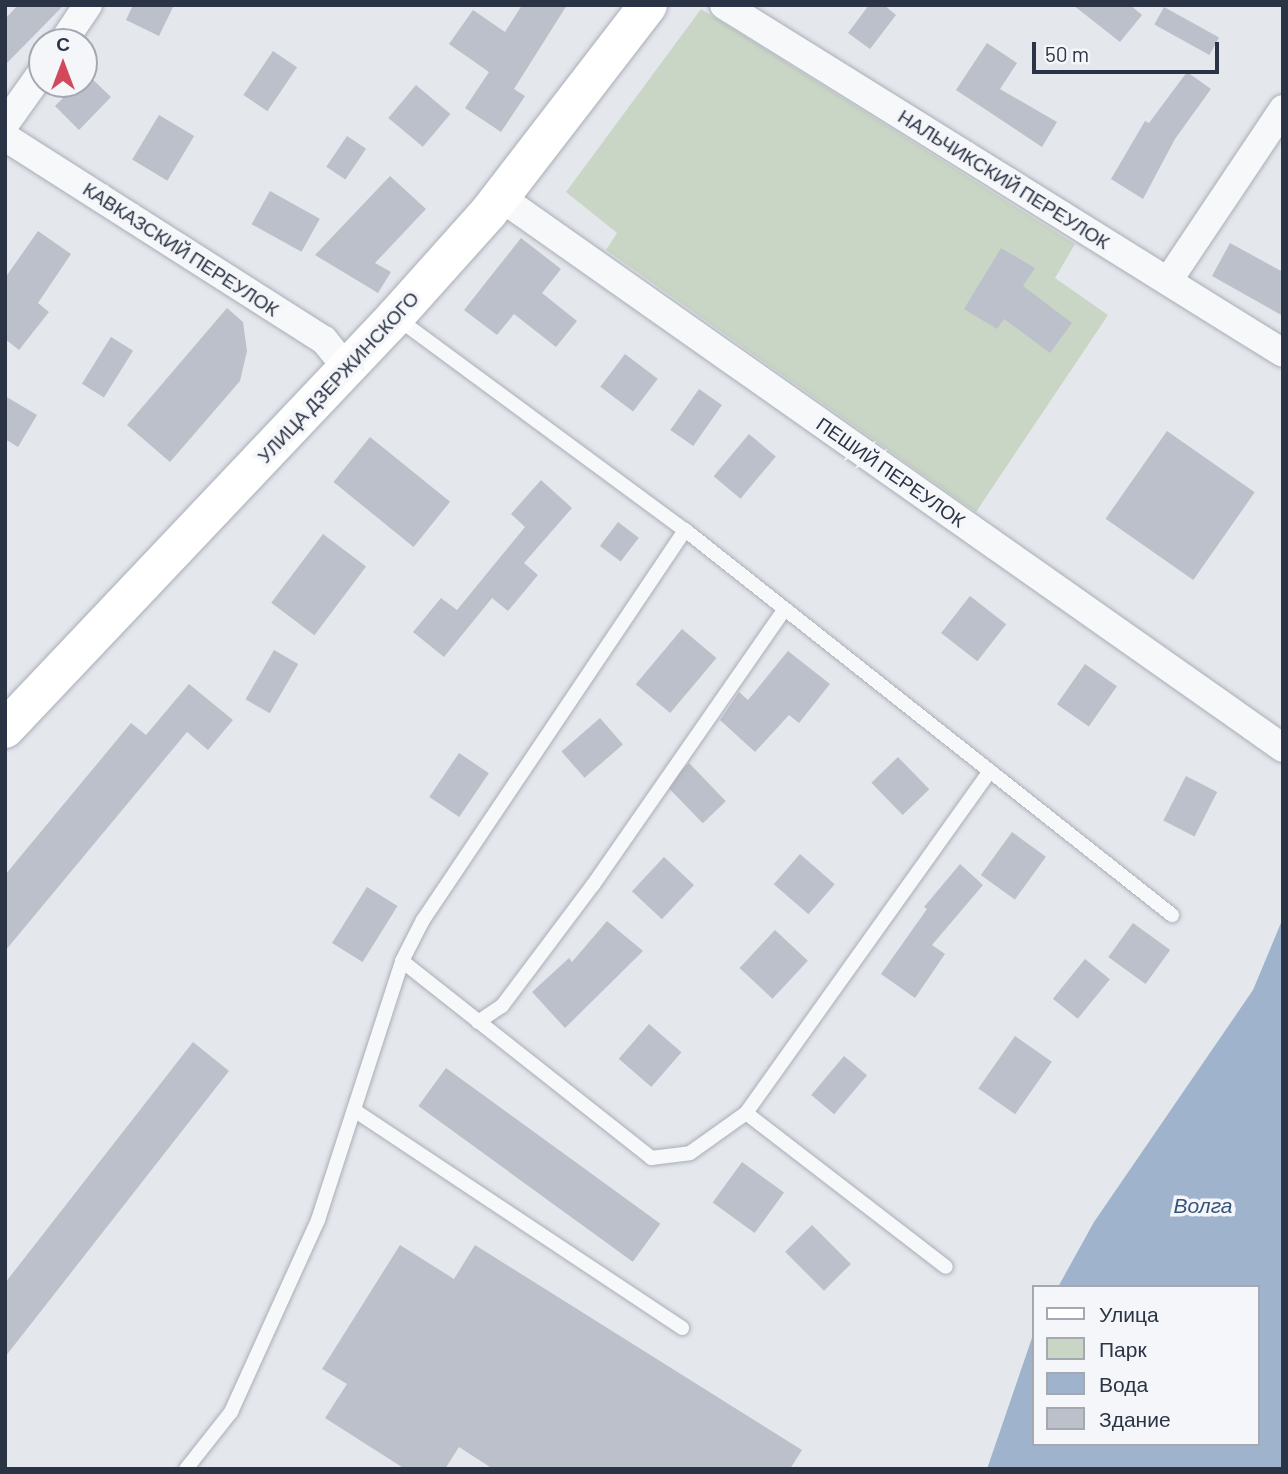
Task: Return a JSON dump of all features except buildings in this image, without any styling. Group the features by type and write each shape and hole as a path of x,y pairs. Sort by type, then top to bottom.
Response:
{"main road":[{"name":"УЛИЦА ДЗЕРЖИНСКОГО","path":"5,729 396,317 500,197 648,5"}],"street":[{"path":"72,28 88,5"},
{"name":"НАЛЬЧИКСКИЙ ПЕРЕУЛОК","path":"724,5 1283,353"},
{"path":"5,124 28,92"},
{"path":"1168,281 1283,108"},
{"name":"КАВКАЗСКИЙ ПЕРЕУЛОК","path":"5,137 324,340 348,370"},
{"name":"ПЕШИЙ ПЕРЕУЛОК","path":"500,197 1283,748"}],"lane":[{"path":"396,317 685,530 1172,915"},
{"path":"186,1469 236,1400 318,1220 402,961 422,920 685,530"},
{"path":"478,1022 502,1006 593,885 785,609"},
{"path":"402,961 651,1158 690,1153 746,1113 990,771"},
{"path":"354,1110 682,1328"},
{"path":"746,1113 946,1267"}],"green space":[{"path":"701,9 1075,244 1055,278 1108,315 976,512 606,250 617,233 566,192"}],"water":[{"name":"Волга","path":"1283,918 1283,1469 987,1469 1032,1338 1032,1446 1260,1446 1260,1285 1059,1285 1094,1222 1253,990"}]}
